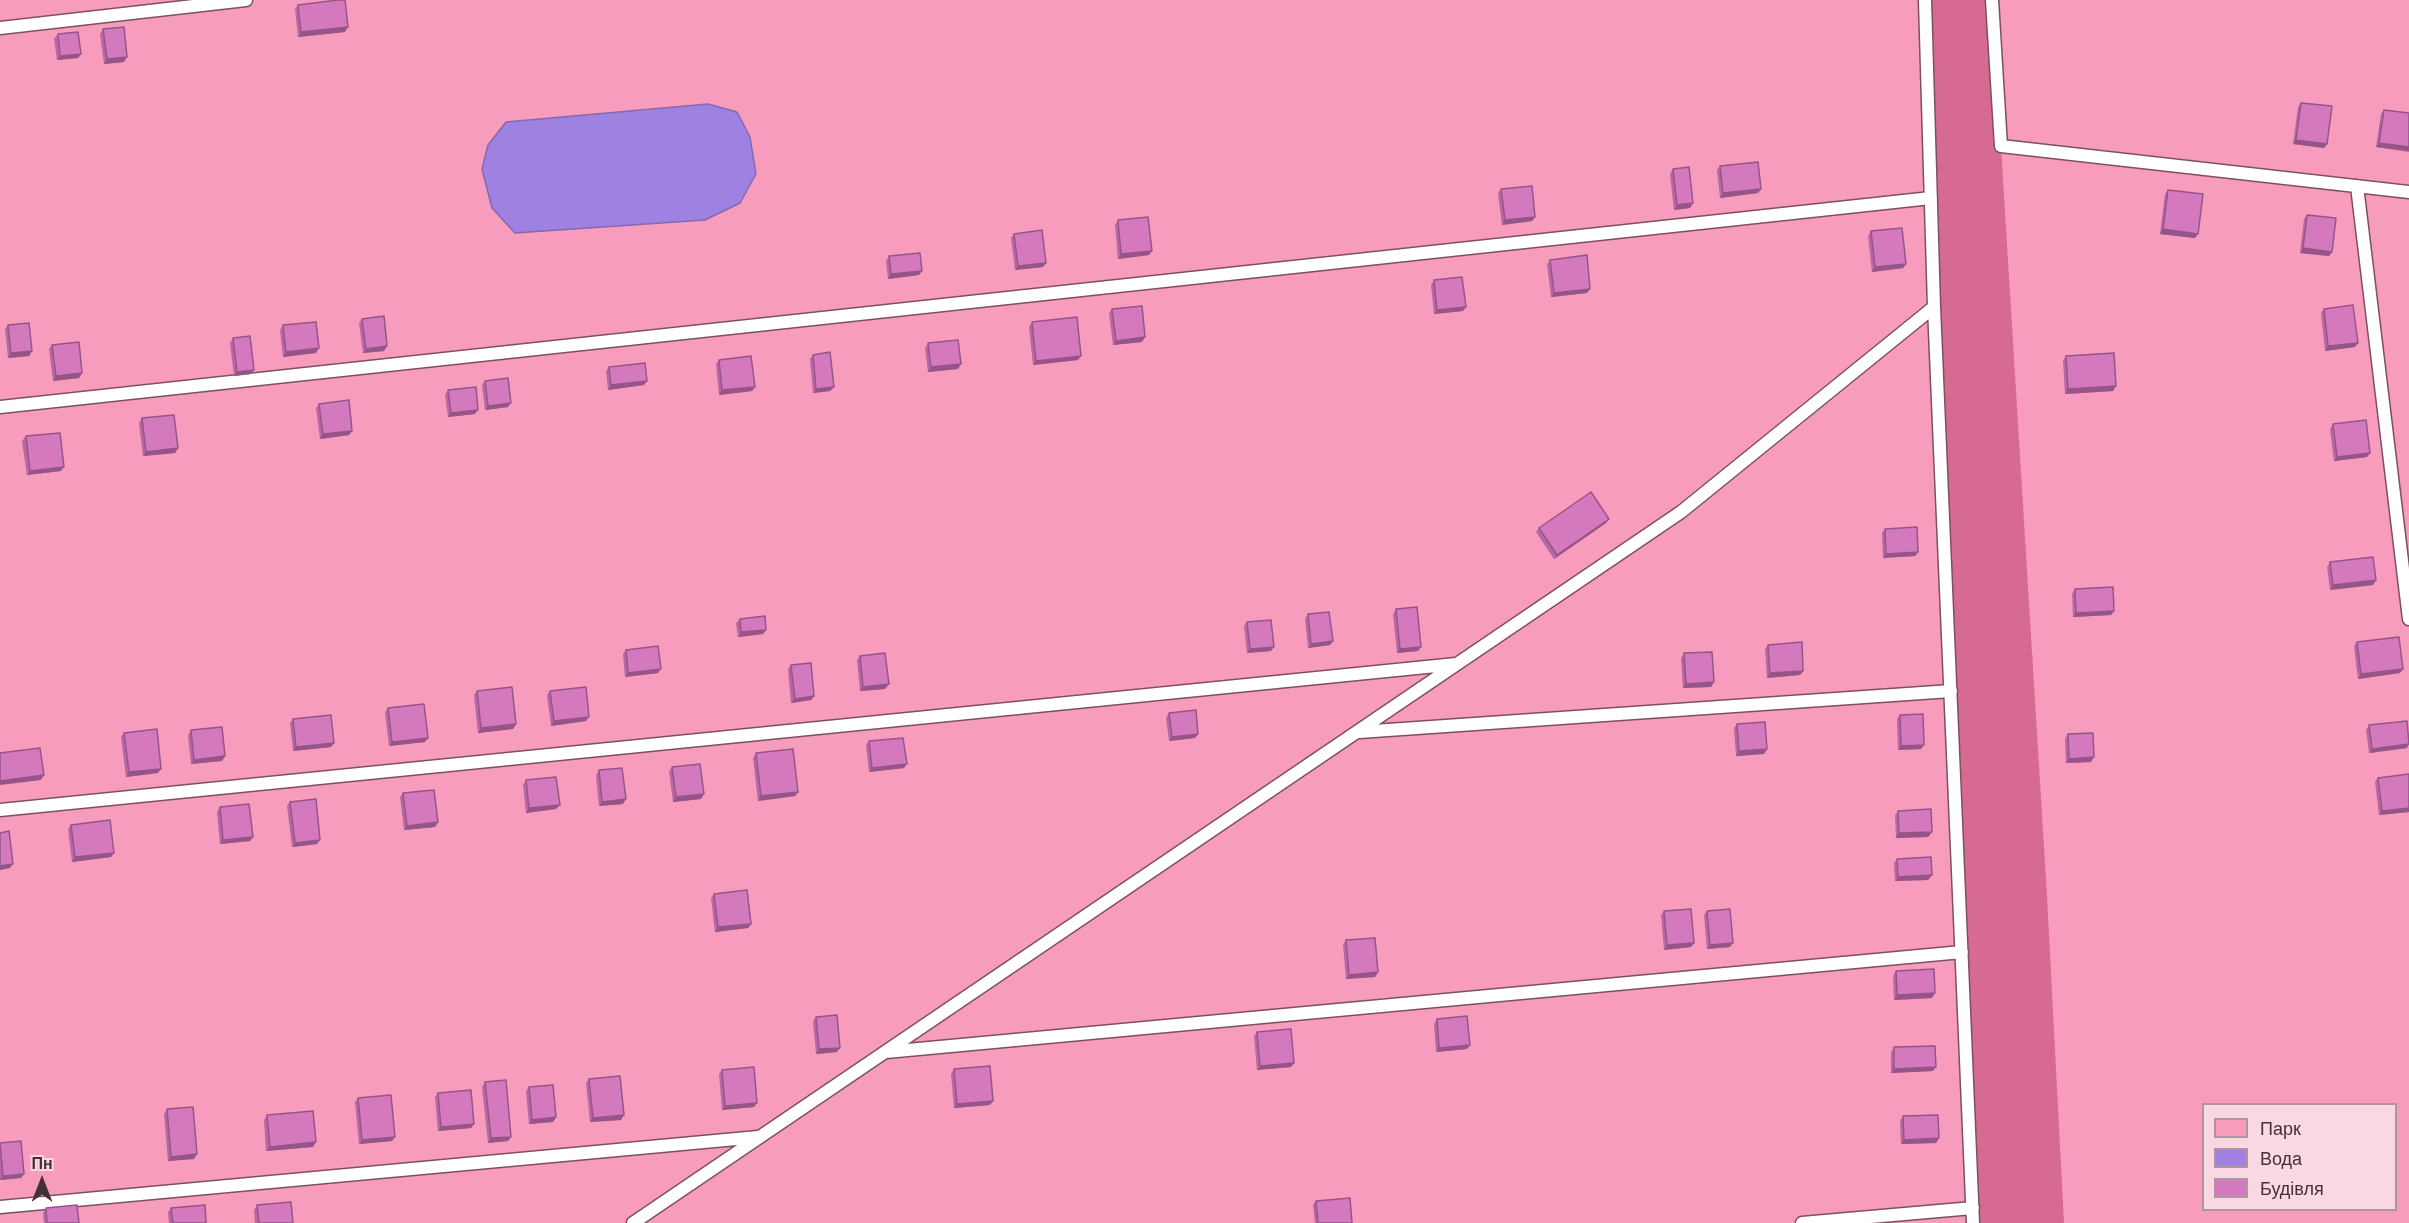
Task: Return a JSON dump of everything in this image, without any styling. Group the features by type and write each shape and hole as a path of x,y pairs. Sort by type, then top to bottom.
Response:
{"lane":[{"path":"0,28 246,0"},
{"path":"1925,0 1934,307 1973,1223"},
{"path":"1992,0 2001,146 2409,192"},
{"path":"2357,186 2409,619"},
{"path":"0,407 1931,198"},
{"path":"633,1223 1681,512 1934,307"},
{"path":"0,810 1457,664"},
{"path":"1358,732 1951,691"},
{"path":"885,1052 1962,952"},
{"path":"0,1207 760,1137"},
{"path":"1802,1223 1973,1208"}],"green space":[{"path":"0,0 2409,0 2409,1223 0,1223"}],"shaded area":[{"path":"1925,0 1992,0 2047,896 2064,1223 1973,1223"}],"water":[{"path":"708,104 737,112 750,137 756,174 740,203 705,220 515,233 492,208 482,169 488,145 506,122"}],"building":[{"path":"345,0 348,27 301,32 298,5"},
{"path":"124,27 127,57 107,59 103,29"},
{"path":"78,32 81,54 60,56 58,34"},
{"path":"2301,103 2332,106 2327,144 2296,140"},
{"path":"2384,110 2409,113 2409,147 2379,143"},
{"path":"1758,162 1761,189 1723,193 1720,166"},
{"path":"1689,167 1693,203 1677,205 1673,169"},
{"path":"1532,186 1535,217 1505,220 1501,189"},
{"path":"2168,190 2203,194 2198,234 2163,229"},
{"path":"2307,215 2336,218 2332,252 2303,248"},
{"path":"1148,217 1152,251 1121,254 1118,220"},
{"path":"1902,228 1906,264 1875,267 1871,231"},
{"path":"1042,230 1046,263 1018,266 1014,234"},
{"path":"920,253 922,271 891,274 889,256"},
{"path":"1587,255 1590,289 1554,293 1550,260"},
{"path":"1462,277 1466,307 1437,310 1434,280"},
{"path":"2353,305 2358,343 2328,346 2324,309"},
{"path":"1142,306 1145,337 1116,341 1112,309"},
{"path":"384,316 387,346 366,349 362,319"},
{"path":"1077,317 1081,356 1036,361 1032,322"},
{"path":"316,322 319,348 286,352 283,325"},
{"path":"29,323 32,351 11,353 8,325"},
{"path":"250,336 254,370 237,372 233,338"},
{"path":"958,340 961,364 931,367 928,343"},
{"path":"79,342 82,373 56,376 52,345"},
{"path":"830,352 834,387 816,389 813,355"},
{"path":"2114,353 2116,386 2068,389 2066,356"},
{"path":"751,356 755,387 722,390 719,360"},
{"path":"645,363 647,381 611,385 609,367"},
{"path":"508,378 511,403 488,406 485,381"},
{"path":"476,387 478,410 451,413 448,390"},
{"path":"349,400 352,431 323,434 319,404"},
{"path":"174,415 178,448 146,452 142,418"},
{"path":"2366,420 2370,453 2337,457 2333,424"},
{"path":"60,433 64,467 30,471 26,436"},
{"path":"1591,492 1609,519 1557,555 1539,528"},
{"path":"1917,527 1918,552 1886,554 1885,529"},
{"path":"2373,557 2376,580 2333,585 2330,562"},
{"path":"2113,587 2114,611 2076,613 2075,589"},
{"path":"1417,607 1421,647 1400,649 1396,609"},
{"path":"1329,612 1333,641 1311,644 1308,614"},
{"path":"765,616 766,630 741,632 740,619"},
{"path":"1271,620 1274,647 1250,649 1247,622"},
{"path":"2399,637 2403,669 2361,674 2357,642"},
{"path":"1802,642 1803,671 1770,673 1768,645"},
{"path":"658,646 661,669 628,673 626,650"},
{"path":"1712,652 1714,682 1686,684 1684,653"},
{"path":"885,653 889,684 863,687 860,656"},
{"path":"811,663 814,696 795,699 791,665"},
{"path":"512,687 516,724 481,728 477,691"},
{"path":"586,687 589,717 554,721 550,691"},
{"path":"424,704 428,738 392,742 388,708"},
{"path":"1196,710 1198,734 1172,737 1169,713"},
{"path":"1923,714 1924,745 1901,746 1900,715"},
{"path":"331,715 334,743 296,747 293,719"},
{"path":"2407,721 2409,744 2372,749 2369,725"},
{"path":"1765,722 1767,749 1739,751 1737,724"},
{"path":"222,727 225,756 194,760 191,730"},
{"path":"157,729 161,769 129,772 124,733"},
{"path":"2093,733 2094,757 2069,759 2068,734"},
{"path":"903,738 907,764 872,768 869,741"},
{"path":"40,748 44,775 0,781 0,753"},
{"path":"793,749 798,792 761,796 756,753"},
{"path":"700,764 704,794 676,797 672,767"},
{"path":"622,768 626,799 602,802 599,770"},
{"path":"2409,774 2409,808 2382,811 2378,778"},
{"path":"556,777 560,805 529,808 526,780"},
{"path":"434,790 438,822 407,826 403,793"},
{"path":"316,799 320,840 295,843 290,802"},
{"path":"249,804 253,837 223,840 220,807"},
{"path":"1931,809 1932,832 1899,833 1898,811"},
{"path":"110,820 114,853 75,857 71,825"},
{"path":"9,831 13,864 0,866 0,833"},
{"path":"1931,857 1932,875 1898,877 1897,859"},
{"path":"747,890 751,924 718,927 714,894"},
{"path":"1691,909 1694,943 1667,945 1664,911"},
{"path":"1730,909 1733,943 1710,945 1707,911"},
{"path":"1375,938 1378,972 1349,975 1346,940"},
{"path":"1934,969 1935,993 1897,995 1896,971"},
{"path":"837,1015 840,1048 819,1049 816,1017"},
{"path":"1467,1016 1470,1045 1439,1048 1437,1019"},
{"path":"1291,1029 1294,1063 1260,1066 1257,1032"},
{"path":"1935,1046 1936,1067 1894,1069 1894,1047"},
{"path":"990,1066 993,1101 957,1104 954,1069"},
{"path":"754,1067 757,1103 725,1106 722,1070"},
{"path":"620,1076 624,1115 593,1118 589,1079"},
{"path":"506,1080 511,1137 491,1138 485,1082"},
{"path":"553,1085 556,1117 532,1120 529,1087"},
{"path":"471,1090 474,1124 441,1127 438,1093"},
{"path":"391,1095 395,1137 362,1140 358,1098"},
{"path":"193,1107 197,1154 171,1157 167,1109"},
{"path":"313,1111 316,1142 270,1147 267,1115"},
{"path":"1938,1115 1939,1138 1904,1140 1903,1116"},
{"path":"21,1141 24,1174 3,1176 0,1143"},
{"path":"1350,1198 1352,1223 1318,1223 1316,1201"},
{"path":"291,1202 293,1223 259,1223 257,1205"},
{"path":"77,1205 79,1223 47,1223 46,1208"},
{"path":"205,1205 206,1223 173,1223 171,1208"}]}
